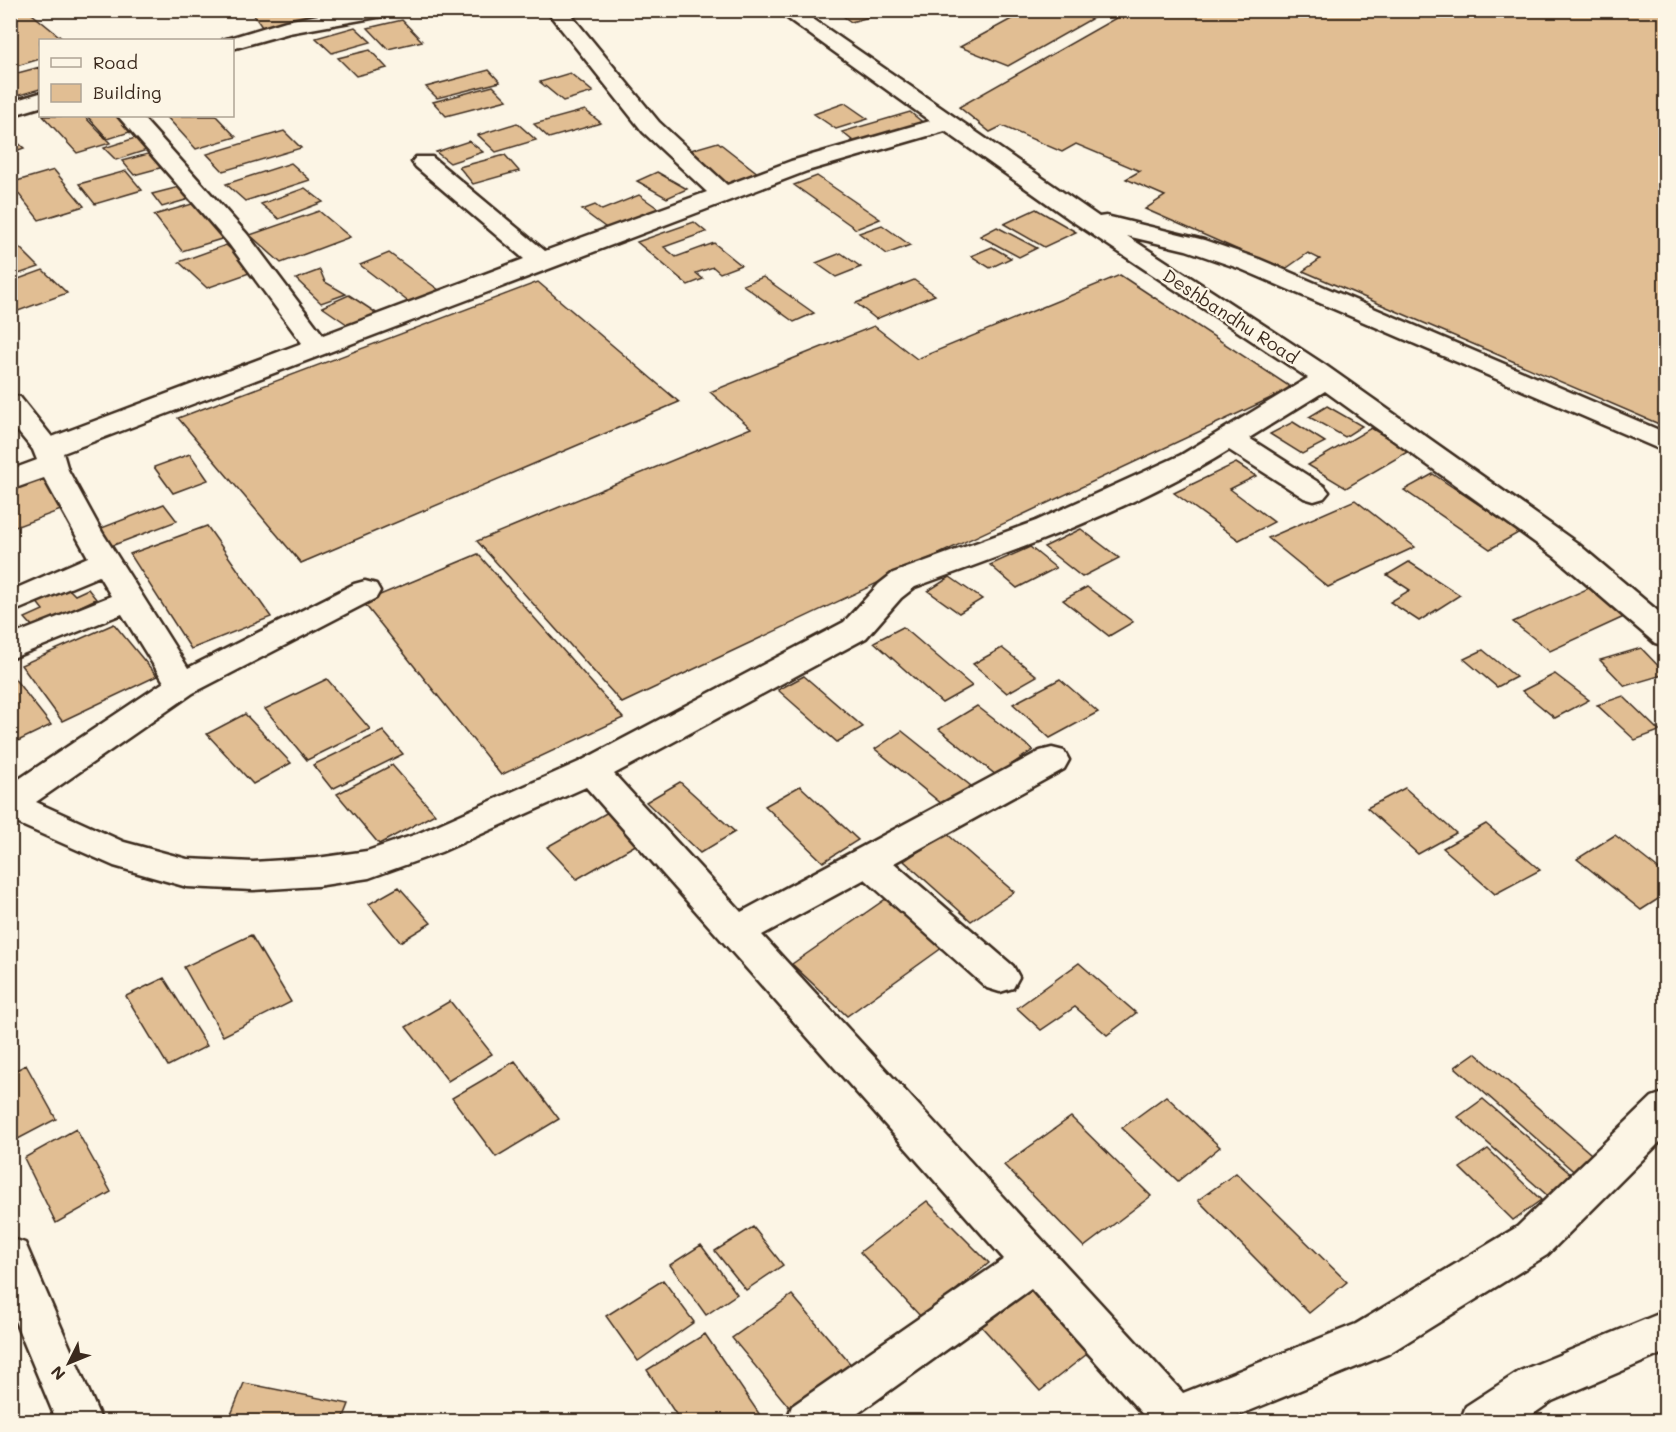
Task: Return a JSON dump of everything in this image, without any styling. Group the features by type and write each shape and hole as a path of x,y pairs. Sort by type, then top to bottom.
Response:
{"street":[{"path":"234,42 286,27 383,10"},
{"path":"556,10 651,127 723,194"},
{"name":"Deshbandhu Road","path":"786,10 1081,216 1326,379 1566,550 1665,635"},
{"path":"130,117 238,239 318,346"},
{"path":"10,481 50,457 318,346 799,166 948,123"},
{"path":"424,162 542,261"},
{"path":"1081,216 1195,245 1250,264 1665,444"},
{"path":"10,804 114,853 187,873 253,876 317,872 369,864 429,843 591,771 855,630 890,591 904,580 1046,528 1191,461 1326,379"},
{"path":"10,403 50,457 87,532 182,686"},
{"path":"1230,438 1314,492"},
{"path":"10,603 106,561"},
{"path":"10,804 182,686 365,591"},
{"path":"10,648 129,600"},
{"path":"736,932 1052,760"},
{"path":"591,771 1034,1262 1174,1421 1372,1339 1532,1241 1665,1109"},
{"path":"867,860 1000,977"},
{"path":"10,1257 80,1422"},
{"path":"808,1422 1034,1262"},
{"path":"1482,1422 1536,1386 1657,1345"}],"building":[{"path":"10,10 27,10 63,39 39,39 39,59 10,68"},
{"path":"250,10 338,10 262,27"},
{"path":"835,10 885,10 888,12 851,22"},
{"path":"1028,10 1107,10 1008,66 960,47"},
{"path":"1130,10 1666,10 1666,427 1303,271 1320,259 1308,253 1284,270 1145,209 1165,196 1126,179 1140,171 1076,144 1062,152 1002,126 990,132 959,107"},
{"path":"402,20 422,41 388,49 368,28"},
{"path":"355,27 371,42 332,53 316,38"},
{"path":"370,50 387,68 356,76 338,58"},
{"path":"39,67 39,89 13,97 10,75"},
{"path":"489,70 500,82 437,98 426,87"},
{"path":"570,73 593,92 563,101 540,82"},
{"path":"493,86 507,100 446,116 433,102"},
{"path":"845,103 868,119 836,129 814,114"},
{"path":"585,110 601,123 549,138 534,124"},
{"path":"910,112 926,125 858,145 842,132"},
{"path":"44,117 85,117 110,143 77,153"},
{"path":"88,117 122,117 136,130 108,139"},
{"path":"167,117 217,117 236,137 196,149"},
{"path":"517,123 536,140 496,152 478,135"},
{"path":"284,131 301,148 223,171 207,154"},
{"path":"10,136 24,148 10,153"},
{"path":"135,138 147,150 116,160 104,148"},
{"path":"469,141 483,152 450,163 436,152"},
{"path":"718,142 759,174 728,184 687,151"},
{"path":"155,152 167,166 134,175 122,161"},
{"path":"505,155 519,171 473,184 459,167"},
{"path":"291,163 310,180 245,201 226,184"},
{"path":"54,170 84,206 39,220 10,183"},
{"path":"126,171 142,190 95,204 79,184"},
{"path":"657,172 687,189 667,198 637,181"},
{"path":"817,176 880,219 856,229 794,185"},
{"path":"179,187 189,199 162,207 152,194"},
{"path":"305,188 323,202 279,219 261,204"},
{"path":"639,195 659,209 609,230 582,210 595,205 602,210"},
{"path":"199,202 228,237 182,251 154,215"},
{"path":"1036,209 1076,232 1044,247 1004,224"},
{"path":"319,211 350,237 281,263 250,235"},
{"path":"694,222 706,232 664,247 676,257 714,243 741,265 720,273 713,267 696,273 703,279 688,285 637,242"},
{"path":"882,225 910,245 887,254 859,233"},
{"path":"997,227 1037,248 1019,257 980,236"},
{"path":"226,245 255,271 207,288 179,262"},
{"path":"992,247 1011,258 990,268 971,256"},
{"path":"20,248 39,267 10,277 10,251"},
{"path":"389,253 439,290 410,303 360,265"},
{"path":"841,253 861,267 836,277 816,263"},
{"path":"43,270 67,293 10,314 10,282"},
{"path":"320,270 325,282 346,294 321,303 296,279"},
{"path":"1120,275 1292,388 622,703 477,541 751,428 710,392 874,326 917,359"},
{"path":"763,277 814,313 794,322 743,285"},
{"path":"914,280 935,295 876,319 856,303"},
{"path":"538,282 679,402 301,563 178,418"},
{"path":"349,295 381,316 354,329 322,307"},
{"path":"1327,406 1362,426 1345,437 1309,417"},
{"path":"1293,422 1325,442 1302,454 1270,434"},
{"path":"1371,428 1409,451 1346,488 1308,465"},
{"path":"190,454 208,480 173,493 154,467"},
{"path":"1236,463 1256,476 1230,489 1274,522 1239,540 1174,493"},
{"path":"1433,474 1520,532 1490,549 1404,490"},
{"path":"47,476 69,507 10,529 10,490"},
{"path":"1355,500 1415,547 1328,587 1268,538"},
{"path":"164,504 177,521 111,546 99,529"},
{"path":"207,526 271,617 191,649 130,554"},
{"path":"1081,529 1119,558 1082,577 1044,547"},
{"path":"1030,547 1056,568 1017,588 990,565"},
{"path":"478,554 623,718 501,775 363,602"},
{"path":"1409,562 1460,595 1419,621 1390,602 1410,590 1387,575"},
{"path":"950,577 982,599 959,613 928,591"},
{"path":"67,587 75,595 88,589 96,599 34,628 25,618 43,610 36,601"},
{"path":"1087,587 1133,622 1109,636 1063,600"},
{"path":"1589,588 1626,616 1550,651 1513,622"},
{"path":"10,618 24,635 10,641"},
{"path":"114,624 157,676 62,721 21,665"},
{"path":"903,627 972,686 942,703 874,642"},
{"path":"1002,648 1037,676 1007,693 973,664"},
{"path":"1641,648 1666,674 1625,686 1600,660"},
{"path":"1483,650 1516,677 1497,687 1464,659"},
{"path":"10,673 51,725 18,741 10,730"},
{"path":"1555,674 1589,700 1555,718 1522,691"},
{"path":"804,676 863,727 837,742 778,690"},
{"path":"327,679 370,729 307,760 265,709"},
{"path":"1060,679 1098,712 1050,738 1013,704"},
{"path":"1623,696 1659,731 1635,740 1597,705"},
{"path":"977,706 1033,750 996,775 939,729"},
{"path":"245,714 291,763 253,784 207,734"},
{"path":"383,731 403,754 332,789 313,765"},
{"path":"902,731 976,790 948,809 875,749"},
{"path":"392,765 435,814 379,844 337,794"},
{"path":"680,782 735,832 700,853 646,802"},
{"path":"800,786 858,840 823,862 765,806"},
{"path":"1405,788 1456,833 1418,854 1367,808"},
{"path":"608,812 639,843 577,879 547,847"},
{"path":"1486,824 1540,870 1495,894 1443,848"},
{"path":"946,833 1014,892 971,921 904,861"},
{"path":"1615,835 1666,875 1666,894 1641,910 1577,859"},
{"path":"399,887 431,923 400,942 369,904"},
{"path":"890,896 946,945 847,1016 792,964"},
{"path":"251,935 291,1002 223,1036 184,967"},
{"path":"1079,963 1136,1013 1107,1035 1075,1007 1041,1030 1017,1008"},
{"path":"164,978 207,1046 168,1066 126,996"},
{"path":"450,1001 492,1054 448,1081 406,1027"},
{"path":"1475,1053 1598,1160 1579,1176 1455,1067"},
{"path":"515,1061 559,1119 496,1157 452,1098"},
{"path":"26,1065 56,1119 18,1139 10,1124 10,1073"},
{"path":"1166,1096 1220,1147 1178,1181 1122,1128"},
{"path":"1483,1099 1573,1176 1548,1196 1458,1117"},
{"path":"1071,1117 1151,1196 1084,1247 1004,1165"},
{"path":"76,1129 111,1192 56,1223 24,1158"},
{"path":"1488,1149 1541,1200 1513,1220 1460,1168"},
{"path":"1236,1173 1347,1282 1309,1313 1198,1200"},
{"path":"927,1201 989,1263 922,1318 860,1252"},
{"path":"753,1227 783,1265 746,1290 715,1251"},
{"path":"701,1245 737,1294 706,1315 670,1265"},
{"path":"663,1280 694,1322 638,1361 606,1316"},
{"path":"1041,1280 1101,1343 1040,1391 981,1326"},
{"path":"792,1295 853,1367 794,1413 732,1338"},
{"path":"705,1334 762,1418 757,1422 681,1422 647,1370"},
{"path":"244,1383 349,1404 342,1422 228,1422"}]}
